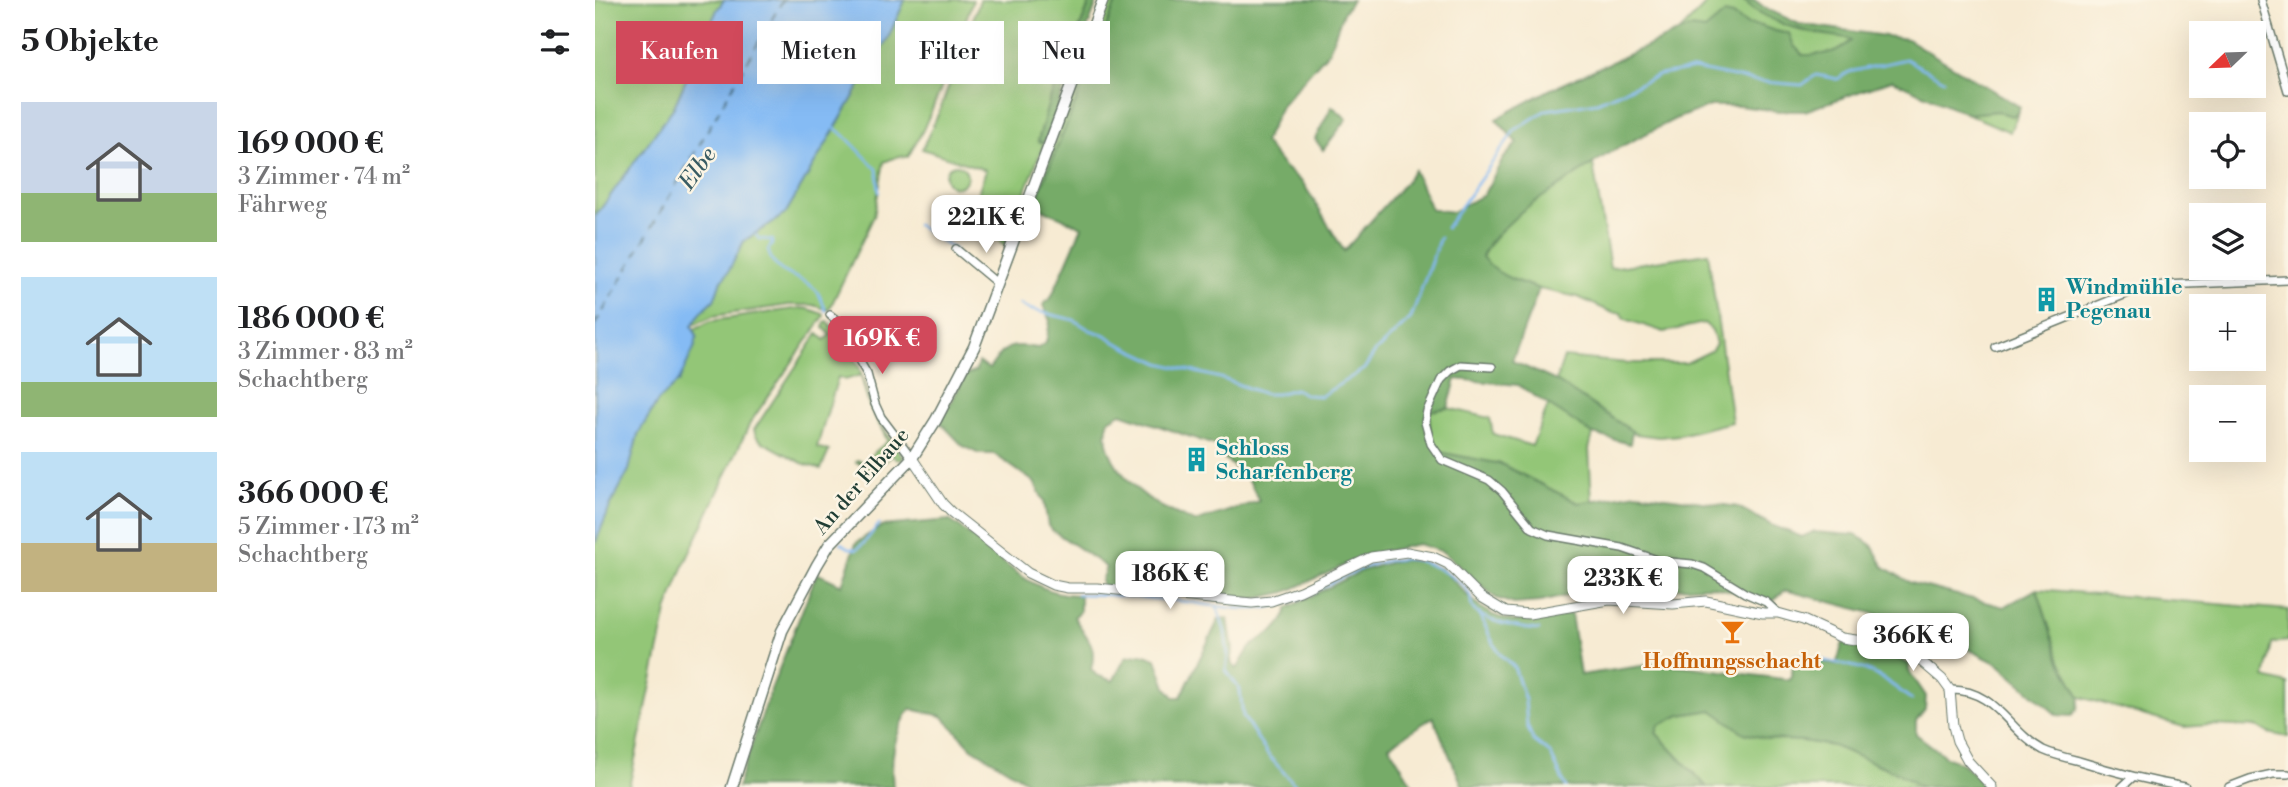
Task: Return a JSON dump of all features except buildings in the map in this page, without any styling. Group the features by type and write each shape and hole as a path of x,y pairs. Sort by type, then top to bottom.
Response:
{"main road":[{"name":"An der Elbaue","path":"732,787 782,631 829,545 909,461 974,347 1103,0"}],"street":[{"path":"2261,0 2288,91"},
{"path":"956,248 998,284"},
{"path":"1994,347 2131,292 2164,285 2288,280"},
{"path":"830,315 859,358 867,374 875,404 909,461 951,512 1039,580 1061,587 1260,603 1300,590 1371,557 1407,552 1433,557 1448,564 1481,597 1506,612 1529,614 1609,600 1673,604 1706,601 1763,613 1778,612 1842,638 1890,645 1914,656 1950,690 1957,741 1968,761 1992,787"},
{"path":"1492,367 1461,365 1441,380 1425,422 1430,444 1442,460 1489,480 1502,491 1532,528 1548,535 1622,548 1660,561 1704,568 1745,593 1766,602 1778,612"},
{"path":"1950,690 1976,694 1995,705 2032,743 2045,751 2133,776 2185,787"},
{"path":"2233,787 2250,779 2288,774"},
{"path":"2122,787 2133,776"}],"green space":[{"path":"595,0 724,0 712,21 616,21 616,84 684,84 674,107 595,217"},
{"path":"905,0 973,0 965,21 896,21"},
{"path":"980,0 1091,0 1082,21 1018,21 1018,84 1056,84 1038,141 1044,143 1005,246 973,207 986,170 922,149 949,84 1004,84 1004,21 972,21"},
{"path":"1091,0 1098,0 1090,21 1082,21"},
{"path":"1108,0 1117,0 1108,21 1100,21"},
{"path":"1117,0 1352,0 1343,13 1329,51 1282,104 1264,142 1283,166 1303,183 1344,251 1414,170 1431,209 1452,212 1484,194 1503,159 1517,143 1496,119 1551,89 1679,32 1690,28 1705,30 1725,13 1748,25 1789,33 1794,46 1803,55 1828,53 1851,41 1848,38 1792,27 1766,16 1743,0 1755,0 1765,8 1799,24 1907,39 2020,107 2018,113 2012,116 1997,111 1968,114 1892,80 1805,111 1710,106 1675,119 1612,151 1523,210 1490,241 1482,257 1488,264 1508,277 1539,289 1512,361 1556,381 1632,431 1630,444 1593,434 1518,385 1456,379 1448,408 1430,411 1431,432 1439,452 1501,464 1578,503 1637,493 1738,507 1771,525 1802,537 1813,532 1855,535 1871,544 1884,567 1911,583 2004,607 2037,589 2060,661 2080,697 2078,708 2072,716 2057,715 1998,664 1925,627 1785,590 1773,601 1711,586 1602,588 1540,602 1514,604 1496,598 1443,552 1418,544 1367,555 1286,592 1253,599 1103,586 1101,581 1106,567 1048,526 1044,501 1034,482 994,454 979,454 963,446 940,422 966,375 976,371 978,362 989,369 1009,348 1038,348 1046,343 1050,321 1043,305 1051,298 1082,227 1034,205 1083,84 1110,84 1108,21","holes":["1121,413 1223,448 1222,456 1250,482 1259,501 1195,522 1160,506 1139,490 1119,469 1108,445 1106,433 1109,420"]},
{"path":"1710,0 1743,0 1765,15 1798,30 1848,38 1851,41 1828,53 1802,55 1789,34 1758,25 1748,25 1733,15 1705,30 1690,29 1679,32"},
{"path":"895,22 895,84 943,84 908,157 899,156 884,162 874,216 829,310 813,305 789,305 713,316 691,326 714,300 720,283 744,241 785,214 861,84 881,84 881,50"},
{"path":"1056,84 1066,84 1044,143 1038,141"},
{"path":"1077,84 1083,84 1029,217"},
{"path":"1332,106 1347,119 1323,150 1315,139"},
{"path":"1997,111 2012,116 2018,113 2010,132 1968,114"},
{"path":"1593,164 1610,268 1708,253 1732,422 1679,435 1659,437 1636,434 1556,381 1564,357 1627,363 1686,363 1711,351 1716,344 1712,330 1704,323 1664,332 1625,319 1621,313 1613,313 1578,297 1539,289 1495,273 1482,257 1491,242 1516,215"},
{"path":"956,165 966,172 967,176 960,186 956,187 946,180 945,176 952,166"},
{"path":"800,308 824,316 750,423 684,565 667,611 629,787 595,787 595,544 610,506 629,470 638,434 658,401 679,381 697,336 694,329 711,321"},
{"path":"828,321 859,367 876,417 902,460 893,455 875,469 856,462 863,462 888,441 869,406 861,375 845,380 838,377 817,447 829,451 821,469 802,463 756,436 754,430 818,333 825,340 831,335 824,328 825,322"},
{"path":"1549,403 1593,434 1589,449 1592,501 1578,503 1501,464 1438,452 1432,437 1430,410 1448,408 1490,418 1493,434 1532,446"},
{"path":"949,520 1026,579 1060,593 1080,595 1080,612 1074,617 1092,647 1091,669 1096,675 1113,681 1126,657 1142,654 1156,659 1166,687 1174,697 1181,697 1219,619 1228,618 1233,650 1231,663 1237,669 1249,649 1277,628 1288,608 1361,571 1398,560 1421,561 1442,569 1477,605 1493,615 1512,621 1539,620 1571,614 1580,675 1662,663 1790,680 1796,655 1836,665 1843,643 1881,651 1909,664 1909,671 1926,696 1925,709 1916,721 1916,734 1946,757 1963,764 1986,787 1921,787 1896,772 1833,746 1768,739 1744,733 1712,710 1680,715 1659,725 1656,733 1707,787 1463,787 1433,717 1389,746 1414,787 1036,787 972,748 942,716 910,709 894,746 893,787 737,787 772,687 817,573 842,585 856,543 882,526"},
{"path":"2037,589 2288,610 2288,641 2272,643 2265,678 2288,684 2288,737 2268,733 2258,727 2184,727 2080,697 2060,661"},
{"path":"1712,710 1768,739 1833,746 1896,772 1921,787 1707,787 1656,733 1659,725 1680,715"}],"water":[{"name":"Elbe","path":"724,0 905,0 881,50 881,21 757,21 757,84 861,84 785,214 744,241 720,283 714,300 692,326 697,336 695,346 679,381 658,401 638,434 629,470 610,506 595,544 595,217 674,107 684,84 743,84 743,21 712,21"}],"waterway":[{"path":"1446,228 1515,130 1546,110 1597,102 1660,75 1694,69 1754,81 1802,85 1816,75 1838,79 1849,72 1906,59 1944,80"},
{"path":"833,127 877,169 879,192"},
{"path":"917,225 955,250"},
{"path":"756,235 759,239 772,240 768,250 776,266 816,290 826,311"},
{"path":"1020,304 1028,309 1074,320 1160,363 1220,378 1265,394 1295,389 1307,395 1321,396 1364,369 1375,352 1411,318 1440,237"},
{"path":"841,543 857,549 879,524"},
{"path":"1077,594 1133,596 1257,609 1295,600 1368,566 1387,560 1407,559 1433,566 1460,583 1470,595 1473,608 1479,614 1505,624 1539,630"},
{"path":"1217,606 1225,632 1228,655 1226,670 1240,690 1243,716 1268,755 1297,787"},
{"path":"1480,614 1501,655 1514,667 1525,700 1527,725 1533,740 1550,753 1566,787"},
{"path":"1796,655 1864,669 1885,680 1912,700"}],"ferry route":[{"path":"595,325 783,0"}],"place":[{"name":"Windmühle Pegenau","path":"2046,299"},
{"name":"Schloss Scharfenberg","path":"1196,460"},
{"name":"Hoffnungsschacht","path":"1732,632"}]}
